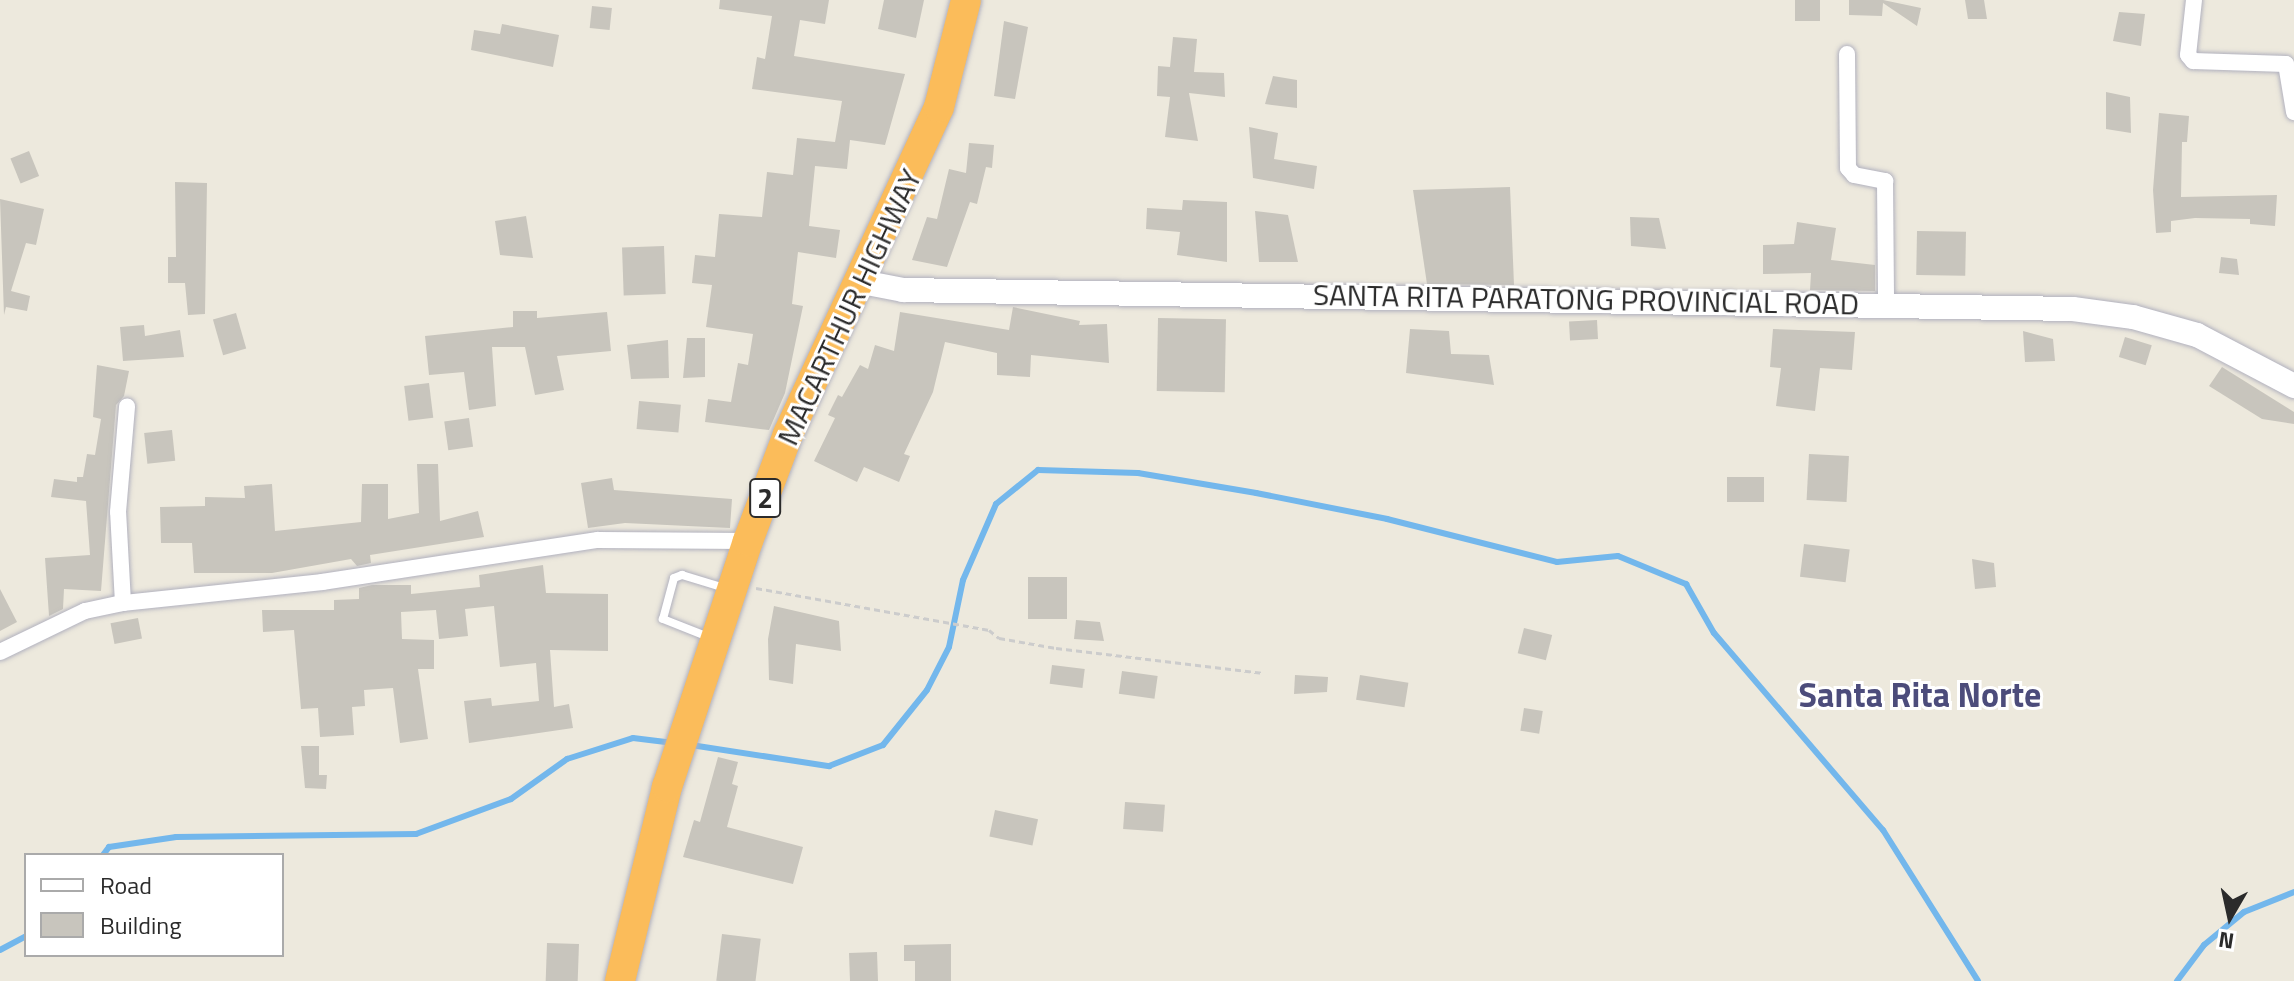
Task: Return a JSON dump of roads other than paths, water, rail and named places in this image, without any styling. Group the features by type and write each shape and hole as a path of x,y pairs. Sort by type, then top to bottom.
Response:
{"highway":[{"name":"MACARTHUR HIGHWAY","path":"620,981 667,787 748,541 788,434 862,282 939,107 966,0"}],"street":[{"path":"2194,0 2188,55 2193,61 2286,64 2294,112"},
{"path":"1847,54 1848,168 1854,175 1885,181 1886,303"},
{"name":"SANTA RITA PARATONG PROVINCIAL ROAD","path":"862,282 903,290 2022,305 2133,317 2197,335 2294,386"},
{"path":"123,603 118,512 127,406"},
{"path":"0,652 85,611 123,603 322,582 598,540 748,541"}],"lane":[{"path":"715,639 669,626 663,619 674,578 682,575 733,586"}],"waterway":[{"path":"691,745 829,766 883,745 927,690 949,647 963,580 996,504 1038,470 1138,473 1256,493 1387,519 1557,562 1618,556 1686,584 1714,633 1883,830 1978,981"},
{"path":"104,853 109,847 176,837 416,834 511,799 567,759 633,738 672,743"},
{"path":"2177,981 2204,945 2244,912 2294,892"},
{"path":"0,950 24,937"}],"district":[{"name":"Santa Rita Norte","path":"1920,695"}]}
